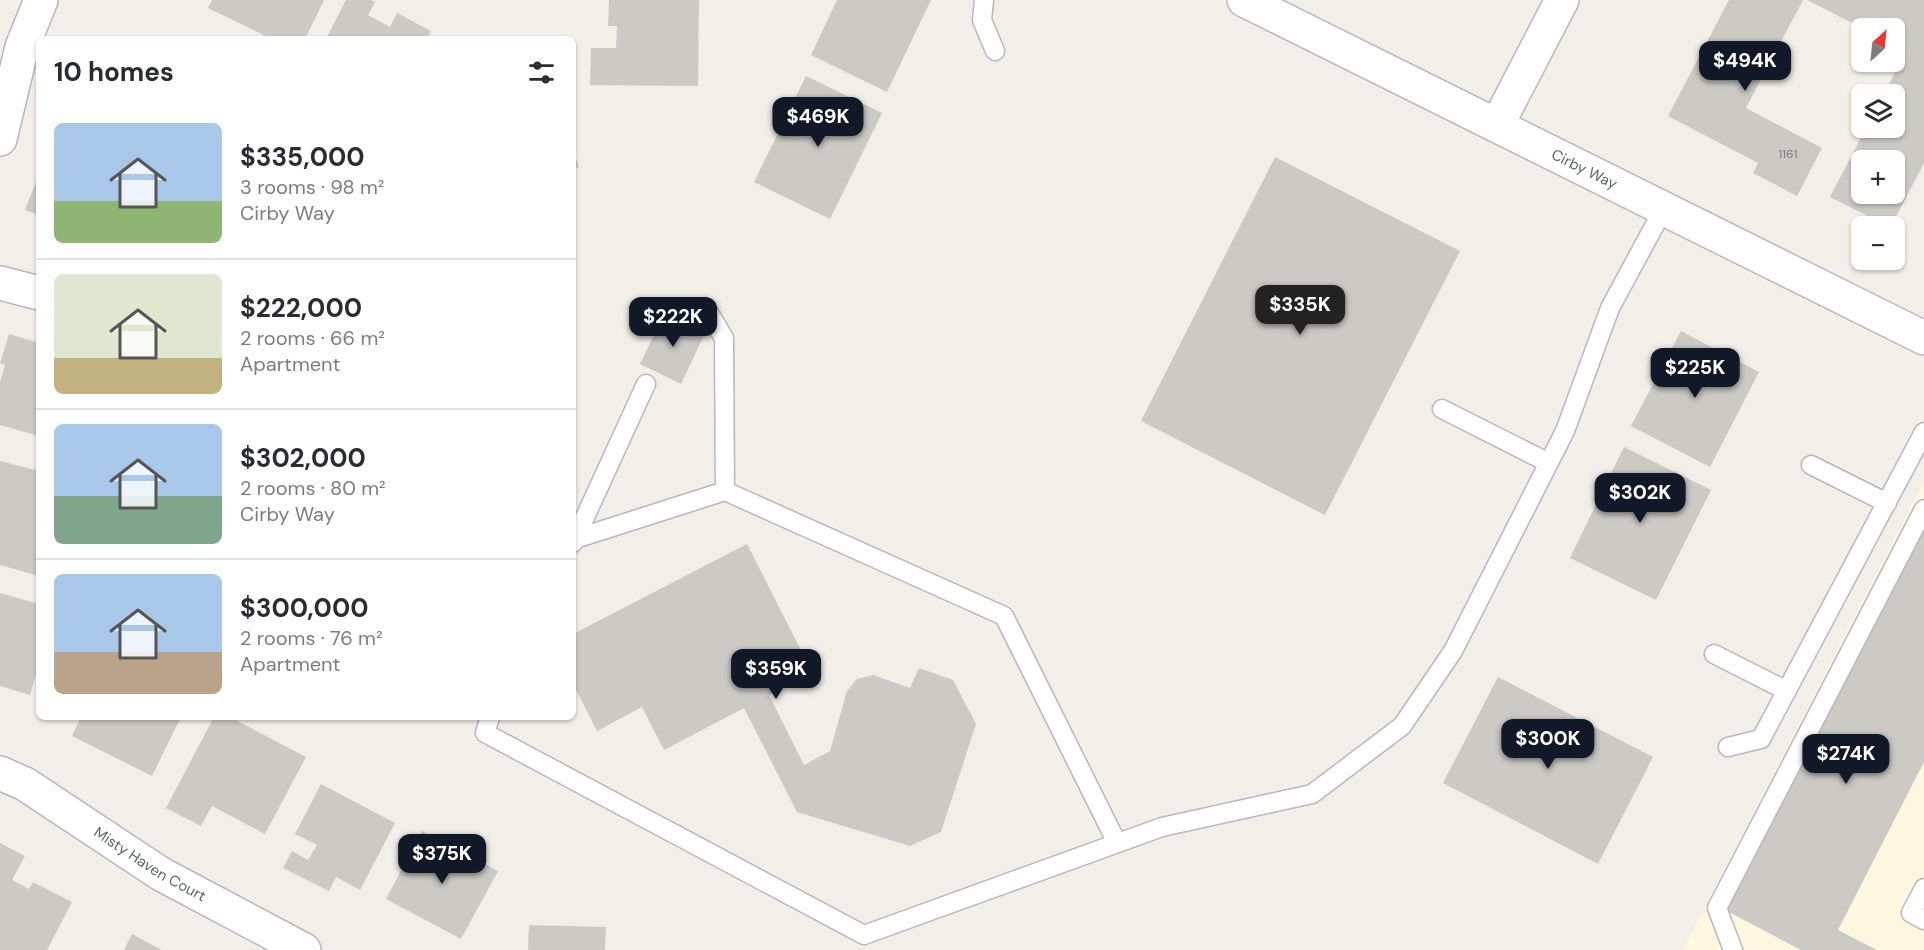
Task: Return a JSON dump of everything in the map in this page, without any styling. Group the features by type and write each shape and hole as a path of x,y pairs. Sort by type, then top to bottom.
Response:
{"main road":[{"path":"0,139 22,47 41,0"},
{"name":"Cirby Way","path":"1244,0 1924,338"},
{"path":"1497,125 1562,0"},
{"path":"0,283 36,291"},
{"name":"Misty Haven Court","path":"0,773 25,784 161,874 304,950"}],"lane":[{"path":"984,0 982,20 995,51"},
{"path":"489,720 485,733 864,935 1162,827 1312,794 1402,726 1453,651 1565,431 1610,308 1664,208"},
{"path":"706,308 724,338 725,491"},
{"path":"576,537 645,384"},
{"path":"1442,409 1549,463"},
{"path":"1728,747 1761,739 1887,503 1919,455 1924,432"},
{"path":"1811,465 1887,503"},
{"path":"576,540 725,491 1004,616 1117,843"},
{"path":"1733,950 1716,908 1924,509"},
{"path":"1714,654 1787,691"},
{"path":"1924,888 1911,913 1924,920"}],"shaded area":[{"path":"1924,481 1924,950 1683,950"}],"building":[{"path":"212,0 324,0 306,36 266,36 208,8"},
{"path":"346,0 375,2 368,15 390,27 397,13 431,31 428,36 328,36"},
{"path":"609,0 699,0 698,86 590,85 591,48 616,48 617,26 608,26"},
{"path":"837,0 931,0 887,92 811,55"},
{"path":"1729,0 1803,0 1746,108 1822,148 1797,196 1753,173 1758,163 1668,116"},
{"path":"1807,0 1924,0 1924,163 1905,199 1905,150 1855,150 1861,138 1905,138 1905,84 1889,84 1895,72 1905,72 1905,18 1851,18 1851,22"},
{"path":"806,76 882,113 830,219 754,182"},
{"path":"1275,157 1460,251 1325,515 1141,421"},
{"path":"1851,157 1851,204 1903,204 1896,216 1867,216 1830,197"},
{"path":"36,182 36,214 25,210"},
{"path":"665,312 706,331 681,384 640,364"},
{"path":"1681,331 1759,372 1710,467 1631,426"},
{"path":"9,334 36,342 36,435 0,425 0,382 5,365 0,363"},
{"path":"1624,447 1711,490 1656,600 1570,558"},
{"path":"0,461 36,470 36,575 0,565"},
{"path":"1924,529 1924,762 1838,930 1877,950 1801,950 1725,910"},
{"path":"747,544 812,672 769,695 804,765 830,751 847,691 857,679 873,675 910,688 919,668 953,680 976,724 941,832 910,846 797,812 744,708 664,750 642,707 597,731 576,690 576,632"},
{"path":"0,593 36,603 36,674 30,695 0,686"},
{"path":"1498,677 1653,757 1598,864 1443,783"},
{"path":"80,720 180,720 152,776 72,736"},
{"path":"212,720 236,720 306,757 265,834 212,806 201,826 166,808"},
{"path":"321,784 395,823 360,890 336,877 329,891 283,868 292,851 308,860 317,845 295,834"},
{"path":"422,831 498,871 461,939 386,899"},
{"path":"0,843 25,856 12,880 29,889 33,882 72,902 47,950 0,950"},
{"path":"529,925 606,927 605,950 528,950"},
{"path":"132,934 162,950 124,950"}]}
